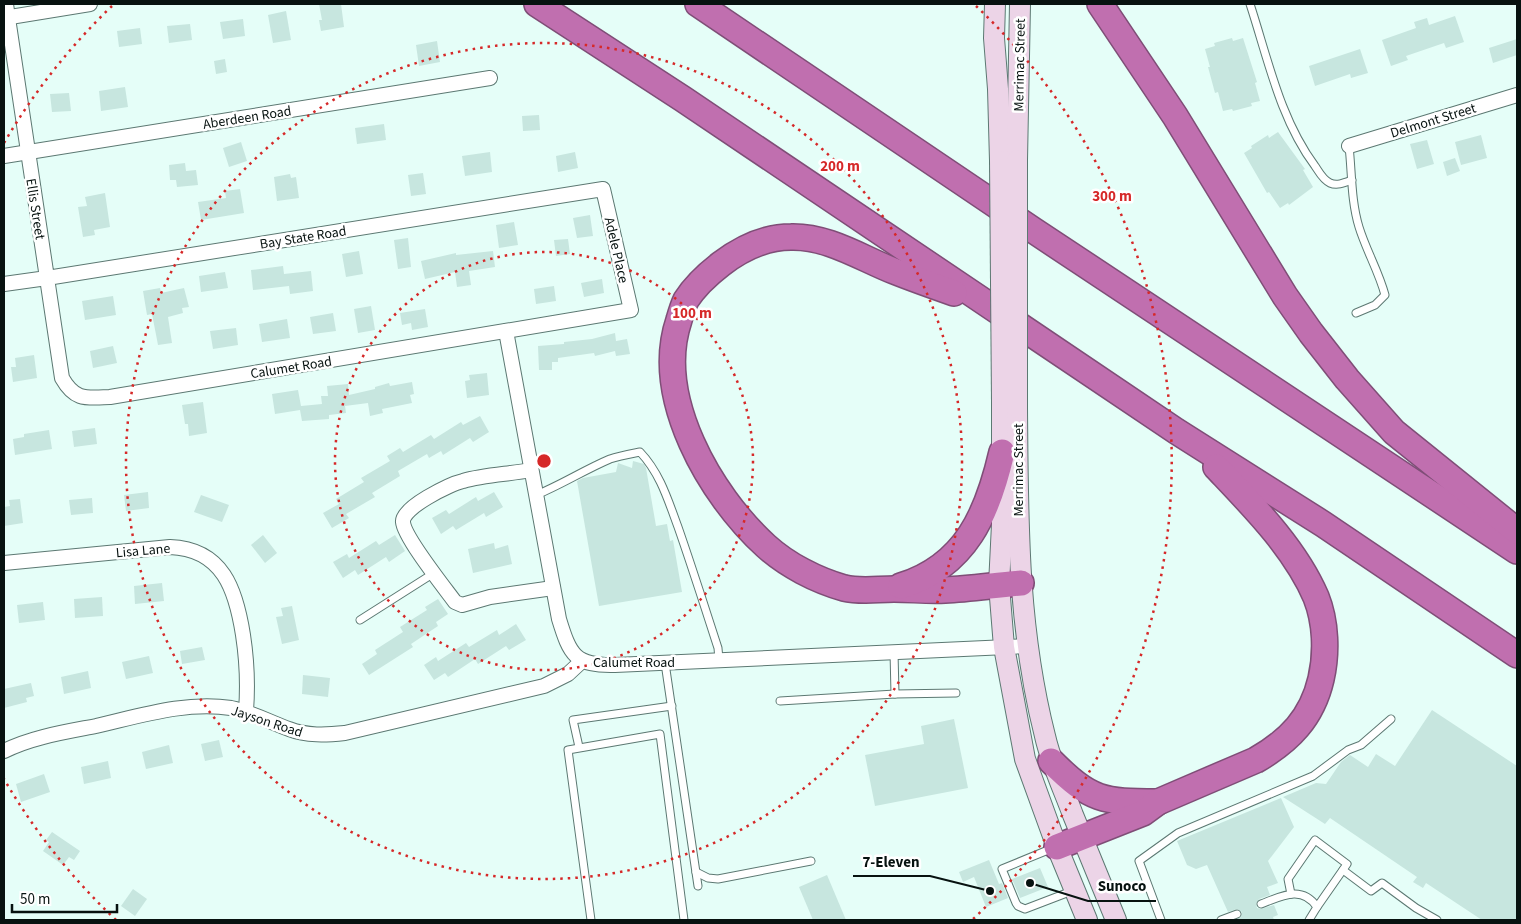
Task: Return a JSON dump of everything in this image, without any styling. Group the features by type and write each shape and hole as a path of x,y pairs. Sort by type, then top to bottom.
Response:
{"highway":[{"path":"538,4 683,99 1192,441 1323,524 1517,655"},
{"path":"698,4 1033,230 1517,552"},
{"path":"1100,4 1175,116 1285,296 1347,379 1394,432 1517,531"},
{"path":"990,306 895,271 828,242 791,236 767,240 748,247 710,272 685,302 676,330 673,351 675,386 689,435 704,468 721,495 740,520 767,547 794,566 827,582 845,588 872,591 892,589 944,590 1010,584"},
{"path":"1057,847 1143,813 1158,802 1256,760 1284,742 1297,729 1317,694 1326,646 1316,597 1298,564 1269,523 1192,441"},
{"path":"892,589 927,576 957,553 973,533 984,510 992,491 1002,452"},
{"path":"1051,761 1071,780 1088,792 1100,797 1122,802 1158,802"}],"main road":[{"name":"Merrimac Street","path":"995,4 994,38 998,90 1009,160 1019,325 1002,452 1002,524 1010,584 1028,646 1031,672 1051,761 1116,920"},
{"name":"Merrimac Street","path":"1009,160 1020,4"},
{"name":"Merrimac Street","path":"1009,406 1018,532 1010,584 1004,647 1025,759 1057,847 1087,920"}],"street":[{"path":"6,13 90,4"},
{"name":"Ellis Street","path":"6,13 62,378 75,395"},
{"name":"Aberdeen Road","path":"4,156 490,78"},
{"name":"Delmont Street","path":"1348,146 1517,94"},
{"name":"Bay State Road","path":"4,284 603,189"},
{"name":"Adele Place","path":"603,189 631,310"},
{"name":"Calumet Road","path":"75,395 110,397 631,310"},
{"name":"Calumet Road","path":"506,331 559,619 573,653 582,661 602,665 1028,646"},
{"path":"531,470 463,481 429,497 409,510 402,518 403,525 421,555 455,602 462,606 490,597 553,588"},
{"name":"Lisa Lane","path":"4,563 170,547 189,550 206,558 226,578 236,599 247,664 246,711"},
{"name":"Jayson Road","path":"4,751 42,738 184,707 214,706 246,711 302,733 323,735 345,733 544,686 568,674 582,661"}],"lane":[{"path":"1250,4 1290,125 1308,157 1324,180 1339,184 1352,180"},
{"path":"1348,146 1359,227 1385,296 1376,305 1356,314"},
{"path":"536,496 560,486 576,475 612,458 640,452 650,463 663,487 718,648 719,660"},
{"path":"360,620 434,573"},
{"path":"894,652 895,694"},
{"path":"665,662 698,886"},
{"path":"780,701 895,694 956,693"},
{"path":"579,747 573,720 672,706"},
{"path":"1162,920 1139,861 1178,833 1313,776 1348,750 1361,744 1391,719"},
{"path":"590,920 568,750 660,734 684,920"},
{"path":"1291,894 1288,879 1315,840 1347,864 1309,920"},
{"path":"1057,847 1002,869 1016,903 1025,909 1075,890"},
{"path":"696,872 708,878 718,879 811,861"},
{"path":"1343,870 1371,891 1382,883 1436,920"},
{"path":"1261,904 1295,893 1311,898 1317,907"},
{"path":"1222,920 1237,914"}],"building":[{"path":"319,4 341,4 344,27 321,31 319,20 322,20"},
{"path":"286,11 291,40 273,43 268,15"},
{"path":"1455,16 1464,42 1446,48 1444,43 1406,56 1408,60 1391,66 1382,40 1416,28 1414,22 1427,18 1429,25"},
{"path":"243,19 245,36 223,39 220,22"},
{"path":"190,24 192,40 169,43 167,26"},
{"path":"140,28 142,44 119,47 117,31"},
{"path":"1232,38 1233,41 1243,38 1257,82 1255,83 1260,101 1251,103 1252,106 1233,111 1232,109 1223,111 1218,92 1215,93 1205,49 1215,46 1214,43"},
{"path":"1517,39 1517,55 1493,63 1489,48"},
{"path":"437,41 440,62 419,66 416,45"},
{"path":"1360,49 1368,73 1351,78 1350,74 1315,86 1309,66"},
{"path":"225,59 227,72 216,74 214,61"},
{"path":"125,87 128,107 101,111 99,91"},
{"path":"69,93 71,111 52,112 50,94"},
{"path":"539,115 540,130 523,131 522,116"},
{"path":"384,124 386,140 357,144 355,128"},
{"path":"1278,132 1305,169 1303,170 1313,187 1289,205 1288,203 1280,208 1269,192 1267,193 1244,153 1268,135 1269,138"},
{"path":"1481,135 1487,158 1461,165 1455,142"},
{"path":"1427,140 1434,164 1417,169 1410,144"},
{"path":"241,142 247,161 229,167 223,148"},
{"path":"490,152 492,172 465,176 462,156"},
{"path":"575,152 578,168 558,172 556,156"},
{"path":"1455,158 1460,171 1447,176 1443,162"},
{"path":"185,163 186,171 196,170 198,185 177,187 176,180 170,180 169,165"},
{"path":"423,173 426,194 411,196 408,175"},
{"path":"290,174 291,178 296,177 299,198 277,201 274,177"},
{"path":"240,189 244,213 201,220 198,202 226,198 225,191"},
{"path":"105,193 110,227 94,230 95,235 83,237 78,207 87,206 85,197"},
{"path":"590,215 593,236 577,238 573,218"},
{"path":"514,222 518,245 499,248 496,225"},
{"path":"408,238 411,267 398,269 394,240"},
{"path":"568,239 570,254 556,256 554,240"},
{"path":"359,251 363,274 346,277 342,254"},
{"path":"493,251 495,267 469,271 471,285 457,287 455,272 425,279 421,261 456,253 456,255"},
{"path":"283,266 284,274 311,271 313,291 290,294 289,286 253,290 251,270"},
{"path":"225,272 228,288 201,292 199,276"},
{"path":"602,279 604,293 584,297 581,283"},
{"path":"554,286 556,301 536,304 534,289"},
{"path":"160,288 161,293 184,288 189,307 182,308 183,313 168,317 172,343 158,345 152,314 147,315 143,291"},
{"path":"113,296 116,315 85,320 82,301"},
{"path":"371,306 375,330 358,333 354,309"},
{"path":"425,309 428,327 412,330 411,323 402,325 400,313"},
{"path":"333,313 336,331 313,334 310,317"},
{"path":"287,319 290,338 262,342 259,324"},
{"path":"236,328 238,345 213,349 210,331"},
{"path":"615,333 616,341 627,339 630,354 616,356 615,351 595,356 594,353 558,358 558,362 552,362 552,370 539,370 538,346 564,344 564,342 592,339"},
{"path":"113,346 117,363 93,368 90,351"},
{"path":"34,355 37,378 13,382 11,367 16,367 15,358"},
{"path":"487,373 489,395 467,398 465,381 470,380 469,375"},
{"path":"412,382 414,394 410,395 412,403 382,409 383,413 370,416 368,403 345,406 346,413 329,415 329,419 302,421 300,410 275,414 272,394 298,390 301,406 322,404 321,396 328,396 327,386 348,384 349,395 375,389 375,387 389,383 390,386"},
{"path":"203,402 207,433 189,436 188,424 185,424 182,405"},
{"path":"480,416 489,432 473,442 470,438 443,455 441,451 429,458 427,454 398,471 400,476 372,493 375,497 346,514 349,518 332,528 323,513 339,504 336,499 364,482 361,478 390,461 387,456 400,448 403,452 431,435 434,439 461,422 463,425"},
{"path":"95,428 97,444 74,447 72,431"},
{"path":"49,430 52,449 15,455 13,439 24,437 24,434"},
{"path":"633,461 644,464 646,468 656,526 667,524 670,541 673,540 682,592 599,606 577,481 583,478 616,472 618,463 632,468"},
{"path":"148,492 149,508 126,511 124,495"},
{"path":"494,492 503,507 486,517 484,513 456,530 453,526 441,534 432,518 446,510 449,514 476,497 478,501"},
{"path":"201,495 229,505 222,522 194,512"},
{"path":"92,498 93,513 71,515 69,500"},
{"path":"20,499 23,523 4,526 4,507 10,506 9,500"},
{"path":"263,535 277,553 265,563 251,545"},
{"path":"395,535 405,551 389,562 386,557 358,575 355,570 343,578 333,562 347,554 349,558 376,541 379,545"},
{"path":"494,543 495,549 508,545 512,564 473,573 468,549"},
{"path":"162,583 164,601 135,604 134,586"},
{"path":"102,597 103,616 75,618 74,599"},
{"path":"438,599 448,614 436,622 438,626 411,644 413,647 369,675 362,664 377,654 375,650 403,632 400,627 427,610 425,607"},
{"path":"43,602 45,620 19,623 17,605"},
{"path":"292,606 299,640 282,644 276,617 283,616 281,608"},
{"path":"516,624 526,640 509,650 506,646 478,664 475,659 448,677 445,673 434,680 424,665 436,657 438,661 466,643 469,647 497,630 499,635"},
{"path":"202,647 205,660 182,664 180,651"},
{"path":"149,656 153,673 126,679 122,662"},
{"path":"88,671 91,688 64,694 61,677"},
{"path":"303,675 330,678 328,697 302,694"},
{"path":"31,683 34,696 26,698 27,702 4,708 4,689"},
{"path":"1432,710 1517,766 1517,920 1482,920 1426,883 1423,888 1413,882 1417,877 1330,818 1325,824 1283,797 1316,783 1326,784 1341,762 1350,755 1368,767 1376,754 1395,766"},
{"path":"954,719 968,788 875,806 865,755 924,744 921,726"},
{"path":"219,740 223,757 205,761 201,744"},
{"path":"169,745 173,763 146,769 142,752"},
{"path":"108,761 111,778 84,784 81,767"},
{"path":"44,774 50,792 21,802 16,784"},
{"path":"1281,798 1294,827 1268,861 1278,883 1267,887 1270,895 1259,899 1256,904 1257,908 1261,909 1274,905 1278,915 1273,917 1274,920 1235,920 1241,917 1242,912 1237,909 1228,912 1207,865 1196,869 1187,865 1177,841"},
{"path":"52,832 80,851 74,860 69,857 63,865 43,851 49,842 46,840"},
{"path":"989,860 999,884 1002,883 1008,898 986,907 974,877 963,882 959,872"},
{"path":"1040,868 1048,887 1020,898 1012,879"},
{"path":"827,875 846,920 813,920 799,887"},
{"path":"133,889 147,899 135,916 121,906"}],"place":[{"name":"Sunoco","path":"1030,883"},
{"name":"7-Eleven","path":"990,891"}]}
